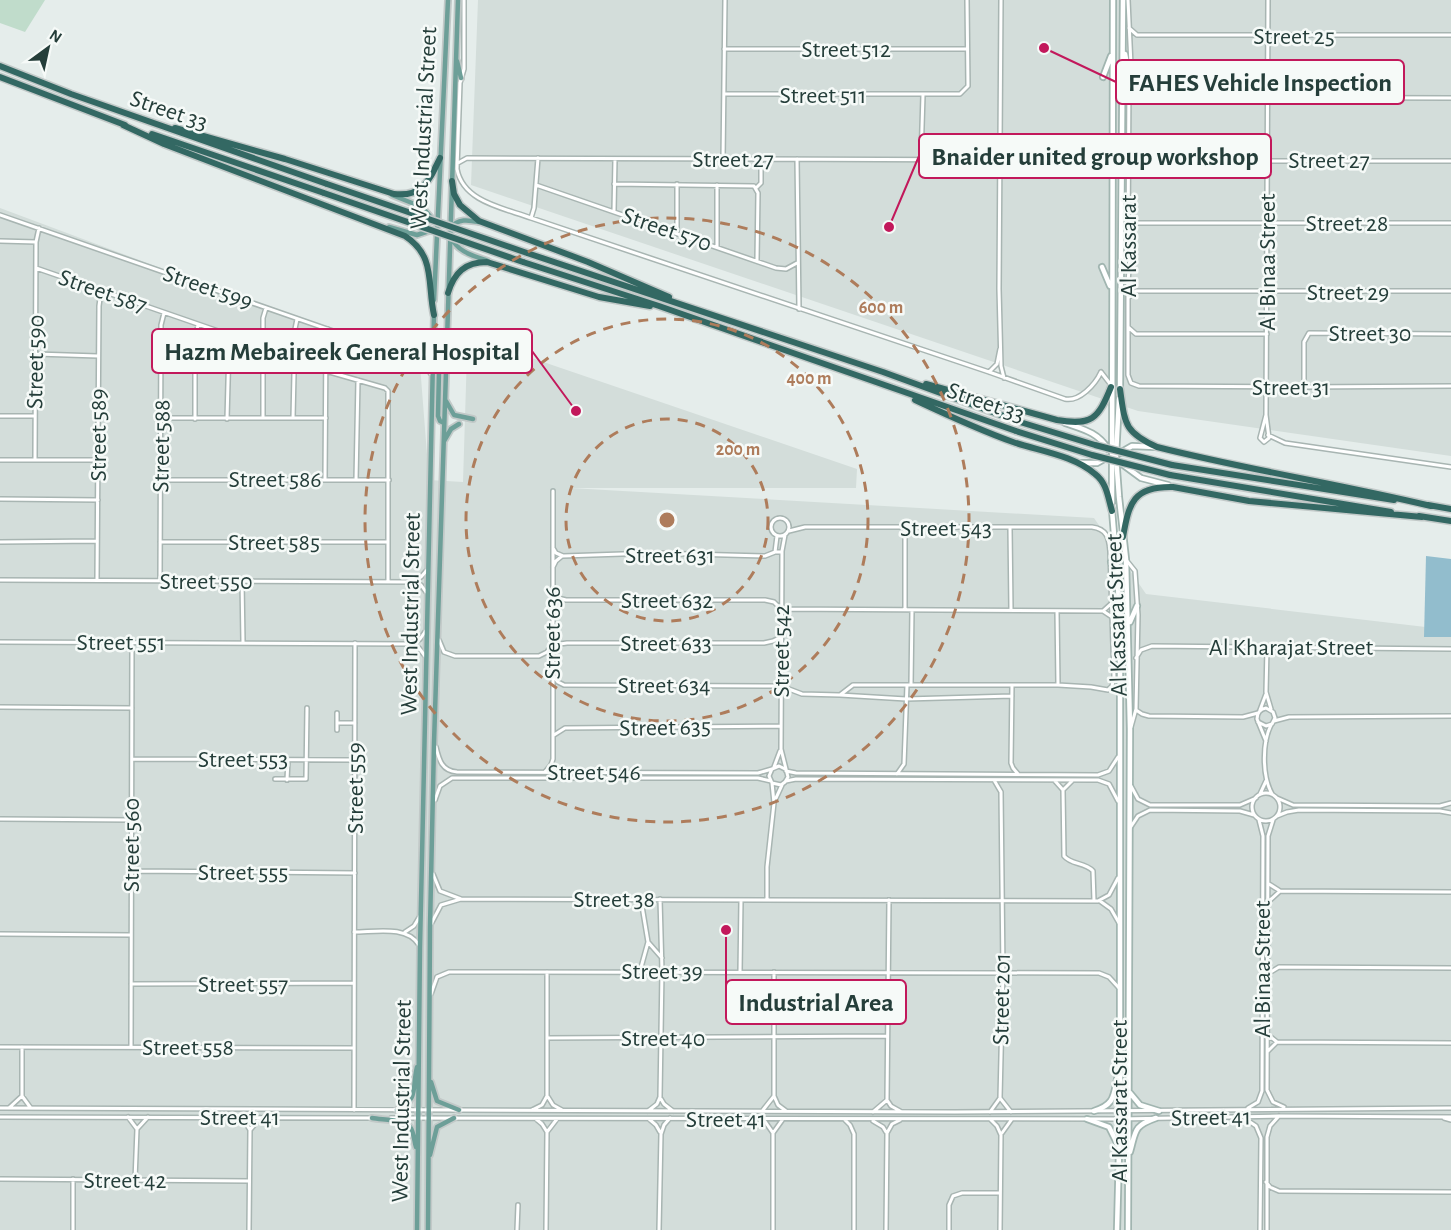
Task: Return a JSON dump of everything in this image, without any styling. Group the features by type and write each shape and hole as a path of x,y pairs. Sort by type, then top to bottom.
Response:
{"highway":[{"name":"Street 33","path":"0,66 327,184 1087,443 1172,465 1300,487 1451,508"},
{"name":"Street 33","path":"0,77 123,124 523,262 659,306 1016,431 1092,455 1170,475 1451,521"},
{"path":"123,124 164,144 405,236 422,252 429,270 434,315"},
{"path":"162,126 206,135 376,189 402,195 417,191 429,180 440,158"},
{"path":"452,181 454,194 460,206 484,224 596,265 683,304"},
{"path":"448,293 453,278 463,268 478,262 495,264 599,297 659,306"},
{"path":"898,377 1057,420 1077,423 1092,419 1103,407 1112,387"},
{"path":"892,388 993,434 1072,461 1091,471 1100,478 1105,487 1112,511"},
{"path":"1120,389 1124,417 1129,428 1137,437 1157,447 1431,506"},
{"path":"1123,537 1129,509 1137,496 1155,487 1173,486 1220,497 1256,502 1422,517"}],"main road":[{"name":"West Industrial Street","path":"417,1230 420,947 433,349 448,0"},
{"name":"West Industrial Street","path":"428,1230 429,998 434,743 442,420 445,398 458,0"},
{"path":"455,53 461,78"},
{"path":"376,189 422,207 439,224 450,231 452,241 462,250 495,264"},
{"path":"372,222 417,234 429,232 451,215"},
{"path":"436,244 454,224 460,221 484,224"},
{"path":"439,224 442,236 450,243"},
{"path":"432,421 442,420 439,370 433,349"},
{"path":"445,398 454,415 473,419"},
{"path":"443,443 451,429 459,424"},
{"path":"397,1110 407,1106 412,1098 419,1062"},
{"path":"429,1073 437,1101 459,1110"},
{"path":"372,1118 409,1125 418,1152"},
{"path":"428,1164 437,1127 454,1118"}],"street":[{"name":"West Industrial Street","path":"457,164 461,78 464,69 464,0"},
{"path":"723,159 725,0"},
{"name":"Street 511","path":"724,94 960,94 968,86 967,0"},
{"path":"1001,0 1000,348 1004,378"},
{"name":"Al Kassarat Street","path":"1113,0 1112,387 1114,455 1126,559 1129,625 1128,1230"},
{"name":"Al Kassarat Street","path":"1117,1230 1120,1112 1118,583 1112,511 1120,389 1123,0"},
{"name":"Al Kassarat","path":"1128,0 1131,64 1128,167 1130,257 1128,375 1131,383"},
{"name":"Al Binaa Street","path":"1266,415 1260,440 1267,441 1269,435 1266,415 1268,0"},
{"path":"1129,28 1137,35 1130,42"},
{"name":"Street 25","path":"1137,35 1451,35"},
{"path":"1103,77 1113,48"},
{"name":"Street 512","path":"724,49 967,49"},
{"path":"1123,49 1129,75"},
{"path":"1129,91 1137,97 1451,98"},
{"path":"921,159 923,95"},
{"path":"1129,105 1137,97"},
{"path":"458,151 467,158 457,164 458,175 472,195 531,218 1046,393 1071,400 1095,383 1101,372 1112,387"},
{"path":"1128,167 1136,160 1129,154"},
{"name":"Street 27","path":"467,158 1000,159"},
{"path":"531,218 534,208 538,158"},
{"path":"614,211 615,158"},
{"path":"756,188 760,183 761,159"},
{"path":"797,159 799,309"},
{"name":"Street 27","path":"1136,160 1451,161"},
{"path":"614,184 717,184 750,185 756,188 758,193 757,260"},
{"path":"676,184 677,232"},
{"path":"717,184 717,246"},
{"name":"Street 570","path":"536,185 781,269 797,263"},
{"name":"Street 599","path":"0,215 416,360 428,368 433,378"},
{"path":"1128,217 1136,223 1128,229"},
{"name":"Street 28","path":"1136,223 1451,223"},
{"name":"Street 590","path":"35,460 36,242 39,228"},
{"path":"0,241 36,242"},
{"path":"1121,275 1129,248"},
{"path":"1102,267 1111,288"},
{"name":"Street 587","path":"36,268 222,333 228,340 227,418"},
{"path":"1128,282 1136,291 1128,298"},
{"name":"Street 589","path":"97,580 98,356 101,291"},
{"name":"Street 29","path":"1136,291 1451,291"},
{"path":"263,418 263,318 266,308"},
{"name":"Street 588","path":"160,580 161,325 164,313"},
{"path":"293,418 297,318"},
{"path":"195,419 195,338 198,325"},
{"path":"1128,327 1136,334 1267,334"},
{"path":"325,479 328,329"},
{"name":"Street 30","path":"1305,387 1304,342 1309,333 1451,334"},
{"path":"1128,341 1136,334"},
{"path":"416,360 427,354 434,341"},
{"path":"989,372 998,361 1000,348"},
{"path":"36,354 98,356"},
{"path":"326,371 385,388 388,391 388,582"},
{"path":"356,480 358,380"},
{"name":"Street 31","path":"1131,383 1139,386 1451,386"},
{"path":"0,416 35,416"},
{"path":"162,418 326,418"},
{"path":"1057,420 1093,433 1135,475 1173,486"},
{"path":"1269,435 1285,443 1451,467"},
{"path":"1072,461 1097,463 1132,446 1157,447"},
{"path":"0,460 98,460"},
{"name":"Street 586","path":"160,480 388,480"},
{"name":"Street 636","path":"545,772 552,762 553,736 553,491"},
{"path":"0,499 98,500"},
{"path":"777,536 785,535 789,531 788,521 783,518 777,518 771,526 777,536 776,552 782,552"},
{"name":"Street 543","path":"789,531 805,527 1092,527 1104,531"},
{"path":"905,528 905,609"},
{"path":"1010,528 1011,610"},
{"name":"Al Kassarat Street","path":"1058,685 1106,690 1110,688 1114,680 1111,562 1109,542 1104,531"},
{"name":"Street 542","path":"785,535 782,552 781,749 786,770"},
{"path":"0,542 97,541"},
{"name":"Street 585","path":"160,542 388,542"},
{"path":"552,546 556,553 563,556"},
{"name":"Street 631","path":"563,556 652,553 765,556 776,552"},
{"path":"552,569 556,561 563,556"},
{"name":"Al Kassarat Street","path":"1126,559 1134,571 1138,615 1136,709 1130,729"},
{"path":"1111,562 1118,583"},
{"path":"412,582 425,574 429,564"},
{"name":"Street 550","path":"0,580 412,582"},
{"path":"242,581 243,642"},
{"path":"412,582 421,585 429,596"},
{"name":"Street 632","path":"552,592 558,598 566,600 765,600 781,609 1104,611"},
{"path":"1113,602 1104,611 1114,619"},
{"path":"1129,625 1137,606"},
{"path":"897,774 904,764 912,610"},
{"path":"840,695 853,685 1058,685 1057,610"},
{"path":"411,644 420,639 428,627"},
{"path":"437,636 444,651 455,656 539,656 547,652 552,644"},
{"name":"Street 633","path":"552,652 556,646 567,643 764,643 781,637"},
{"name":"Street 551","path":"0,642 411,644"},
{"name":"Street 560","path":"131,1047 132,642"},
{"name":"Street 559","path":"354,1110 355,643"},
{"path":"411,644 419,648 426,658"},
{"name":"Al Kharajat Street","path":"1136,658 1141,650 1152,646 1451,649"},
{"path":"1266,741 1258,722 1266,692 1267,648"},
{"name":"Street 634","path":"552,674 558,682 568,685 781,686 802,694 906,699 1012,696"},
{"path":"1012,685 1011,763 1014,770 1021,774"},
{"path":"1130,784 1138,799 1150,805 1240,805 1256,798 1266,779 1266,741 1273,723 1266,692"},
{"path":"0,707 132,708"},
{"path":"274,779 306,779 307,708"},
{"path":"1136,709 1149,716 1243,717 1266,708 1289,717 1450,716"},
{"path":"337,713 337,730"},
{"path":"1258,722 1266,726 1289,717"},
{"path":"337,723 355,723"},
{"name":"Street 635","path":"553,736 565,728 781,726"},
{"name":"Street 546","path":"434,743 441,764 453,772 758,773 773,769"},
{"name":"Street 542","path":"773,769 781,749"},
{"path":"767,900 767,867 774,803 772,782 769,776 773,769 779,766 796,773 1102,774 1112,768 1119,755"},
{"name":"Street 553","path":"132,759 355,760"},
{"path":"287,780 288,760"},
{"path":"1002,774 1011,763"},
{"path":"904,764 912,774"},
{"path":"774,803 785,782 786,770"},
{"name":"Street 546","path":"433,805 440,786 452,778 758,778 772,782"},
{"path":"772,782 779,785 795,779 1073,780 1106,782 1119,802"},
{"path":"1256,798 1252,808 1254,815 1265,822 1273,820 1280,809 1266,779"},
{"path":"993,780 1001,792 1002,900"},
{"path":"1001,792 1010,780"},
{"path":"1054,780 1063,790 1064,855 1067,860 1088,866 1093,871 1096,901"},
{"path":"1063,790 1073,780"},
{"path":"1259,795 1266,793 1293,805 1440,806 1451,803"},
{"path":"1130,830 1138,816 1150,810 1240,811 1254,815"},
{"path":"1277,816 1299,810 1451,813"},
{"path":"0,819 131,820"},
{"name":"Al Binaa Street","path":"1244,1109 1256,1104 1262,1091 1263,836 1259,820"},
{"name":"Al Binaa Street","path":"1273,820 1269,832 1268,883 1268,1095 1275,1104 1286,1108"},
{"name":"Street 555","path":"131,871 355,873"},
{"path":"432,872 440,891 461,899"},
{"path":"1096,901 1109,895 1119,876"},
{"path":"1268,883 1280,891 1451,892"},
{"path":"1268,903 1280,891"},
{"path":"430,927 441,905 461,899"},
{"name":"Street 38","path":"461,899 1096,901"},
{"path":"640,899 648,942 640,971"},
{"path":"647,1111 654,1107 660,1097 662,958 660,899"},
{"path":"740,972 741,900"},
{"path":"889,900 887,1100 891,1106 902,1112"},
{"name":"Street 201","path":"1000,1098 1002,900"},
{"path":"1096,901 1111,909 1119,924"},
{"path":"405,932 417,922 421,913"},
{"path":"354,932 405,932 416,939 420,947"},
{"path":"0,934 131,935"},
{"path":"648,942 662,958"},
{"path":"1268,958 1272,964 1279,967 1451,968"},
{"path":"1268,975 1279,967"},
{"name":"Street 39","path":"429,998 437,977 444,972 1099,973 1114,981 1119,990"},
{"path":"531,1111 542,1105 547,1095 547,972"},
{"path":"774,972 774,1096 778,1105 786,1111"},
{"name":"Street 557","path":"131,984 354,983"},
{"path":"1267,1034 1277,1042 1451,1043"},
{"name":"Street 40","path":"547,1038 887,1036"},
{"path":"1267,1052 1277,1042"},
{"name":"Street 558","path":"0,1047 354,1048"},
{"path":"22,1047 22,1096 32,1108"},
{"path":"1094,1111 1111,1102 1119,1066"},
{"path":"1130,1093 1140,1105 1159,1111"},
{"path":"547,1095 553,1105 563,1111"},
{"path":"9,1108 22,1096"},
{"path":"762,1111 774,1096"},
{"path":"660,1097 664,1104 674,1111"},
{"path":"990,1112 1000,1098 1011,1112"},
{"path":"872,1112 887,1100"},
{"name":"Street 41","path":"0,1108 1120,1112 1286,1108 1450,1108"},
{"path":"127,1116 137,1129 135,1180"},
{"path":"137,1129 149,1116"},
{"path":"1267,1230 1267,1134 1270,1126 1279,1116"},
{"name":"Street 41","path":"0,1117 902,1120 1279,1116 1451,1118"},
{"path":"238,1117 250,1130 249,1230"},
{"path":"250,1130 261,1117"},
{"path":"1242,1117 1256,1126 1261,1138 1260,1230"},
{"path":"536,1118 547,1132 546,1230"},
{"path":"547,1132 558,1118"},
{"path":"648,1118 661,1134"},
{"path":"659,1230 661,1134 670,1118"},
{"path":"1128,1157 1137,1128 1156,1118"},
{"path":"763,1119 773,1133 773,1230"},
{"path":"773,1133 783,1119"},
{"path":"843,1119 850,1125 854,1134 854,1230"},
{"path":"870,1119 883,1127 887,1133"},
{"path":"990,1119 997,1126 1001,1135 1000,1230"},
{"path":"1001,1135 1012,1119"},
{"path":"1087,1119 1109,1127 1118,1146"},
{"path":"886,1230 887,1133 892,1124 902,1120"},
{"name":"Street 42","path":"0,1179 249,1181"},
{"path":"73,1179 74,1230"},
{"path":"1266,1182 1270,1187 1279,1191 1451,1192"},
{"path":"1266,1198 1279,1191"},
{"path":"949,1230 949,1204 953,1196 962,1193 1000,1193"},
{"path":"517,1230 518,1205"}],"shaded area":[{"path":"478,0 1451,0 1451,456 1138,411 471,185"},
{"path":"0,208 420,365 429,480 463,482 467,353 492,348 514,352 857,469 856,488 570,488 1094,518 1146,594 1451,630 1451,1230 0,1230"}],"green space":[{"path":"0,0 45,0 25,32 0,23"}],"water":[{"path":"1426,556 1451,559 1451,637 1424,637"}],"place":[{"name":"FAHES Vehicle Inspection","path":"1044,48"},
{"name":"Bnaider united group workshop","path":"889,227"},
{"name":"Hazm Mebaireek General Hospital","path":"576,411"},
{"name":"Industrial Area","path":"726,930"}]}
